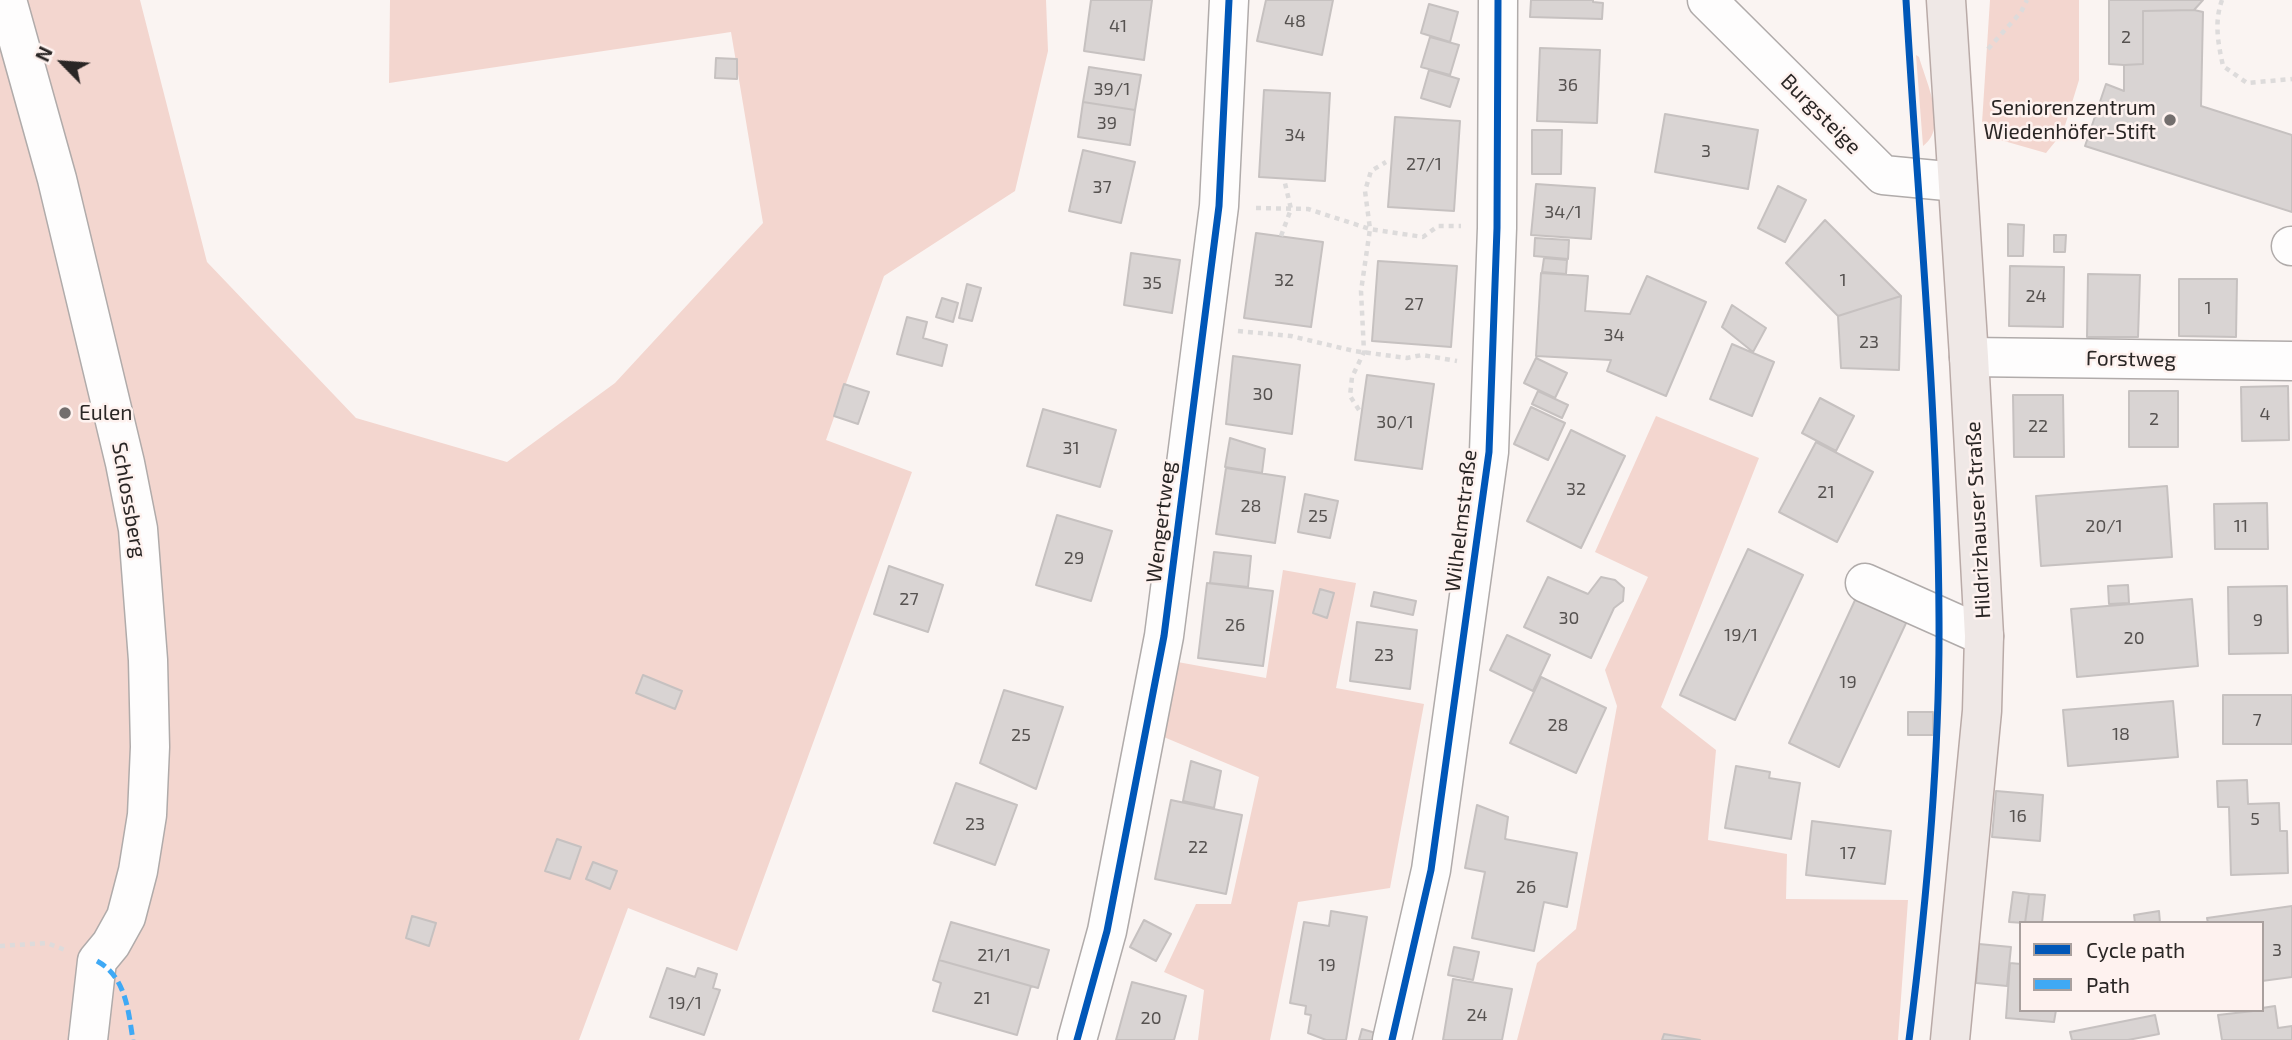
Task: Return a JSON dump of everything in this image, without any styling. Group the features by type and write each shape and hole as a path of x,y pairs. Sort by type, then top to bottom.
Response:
{"main road":[{"name":"Hildrizhauser Straße","path":"1946,0 1984,636 1982,711 1950,1040"}],"street":[{"name":"Schlossberg","path":"6,0 57,179 125,463 138,529 148,660 150,747 147,815 138,871 125,917 111,944 97,961"},
{"name":"Wengertweg","path":"1077,1040 1107,930 1164,636 1219,206 1228,0"},
{"name":"Wilhelmstraße","path":"1392,1040 1431,870 1489,452 1497,228 1497,0"},
{"name":"Burgsteige","path":"1707,0 1883,175 1957,183"},
{"name":"Forstweg","path":"1969,357 2292,361"},
{"path":"1865,583 1984,636"},
{"path":"88,1040 97,961"}],"path":[{"path":"1988,49 2021,12 2027,0"},
{"path":"2222,0 2217,14 2217,41 2223,66 2247,83 2292,79"},
{"path":"1359,410 1350,396 1352,377 1364,352 1361,291 1370,229 1365,191 1371,171 1386,162"},
{"path":"1281,236 1291,209 1284,179"},
{"path":"1219,206 1308,209 1370,229 1423,237 1438,226 1497,228"},
{"path":"1203,328 1291,335 1364,352 1407,358 1422,355 1492,368"},
{"path":"0,946 47,943 97,961"}],"shaded area":[{"path":"0,0 140,0 207,262 356,418 507,462 615,383 763,223 731,32 389,83 390,0 1046,0 1048,51 1015,191 884,276 826,440 912,472 737,951 628,908 579,1040 0,1040"},
{"path":"1990,0 2079,0 2079,80 2063,132 2046,153 1990,137 1982,123"},
{"path":"1916,55 1930,91 1935,117 1931,138 1923,146"},
{"path":"1656,416 1759,458 1661,707 1716,750 1708,840 1787,854 1786,899 1908,900 1898,1040 1517,1040 1537,963 1576,929 1617,706 1605,670 1648,577 1595,552"},
{"path":"1283,570 1356,583 1336,688 1424,704 1390,888 1298,902 1270,1040 1198,1040 1204,990 1164,972 1196,904 1231,904 1259,777 1159,735 1172,661 1266,678"}],"building":[{"path":"1091,0 1152,0 1144,60 1084,51"},
{"path":"1266,0 1333,0 1322,55 1257,41"},
{"path":"1531,0 1593,0 1603,3 1602,19 1530,17"},
{"name":"Seniorenzentrum Wiedenhöfer-Stift","path":"2109,0 2203,0 2194,10 2143,11 2143,64 2124,65 2109,64"},
{"path":"1429,4 1458,12 1450,42 1421,33"},
{"name":"Seniorenzentrum Wiedenhöfer-Stift","path":"2143,11 2203,12 2201,106 2292,135 2292,212 2085,146 2106,84 2124,91 2124,65 2143,64"},
{"path":"1430,37 1459,45 1450,75 1421,67"},
{"path":"1540,48 1600,50 1597,123 1537,121"},
{"path":"716,58 737,59 737,79 715,78"},
{"path":"1089,67 1141,75 1135,110 1083,102"},
{"path":"1429,70 1459,79 1450,107 1421,98"},
{"path":"1264,90 1330,93 1325,181 1259,177"},
{"path":"1083,102 1135,110 1130,145 1078,137"},
{"path":"1665,114 1758,130 1748,189 1655,172"},
{"path":"1395,117 1460,121 1454,211 1388,207"},
{"path":"1532,130 1562,130 1561,174 1532,174"},
{"path":"1083,150 1135,162 1121,223 1069,211"},
{"path":"1536,184 1595,188 1591,239 1531,235"},
{"path":"1778,186 1806,200 1785,242 1758,228"},
{"path":"1825,220 1901,296 1838,316 1786,263"},
{"path":"2008,224 2024,225 2023,256 2008,256"},
{"path":"1256,233 1323,242 1311,327 1244,318"},
{"path":"2054,235 2066,235 2065,252 2054,252"},
{"path":"1535,238 1569,240 1568,259 1534,256"},
{"path":"1131,253 1180,260 1172,313 1124,305"},
{"path":"1544,258 1567,260 1566,274 1542,272"},
{"path":"1378,261 1457,266 1451,347 1372,341"},
{"path":"2010,266 2064,267 2063,327 2009,326"},
{"path":"1541,273 1588,276 1585,311 1630,314 1647,276 1706,302 1666,396 1607,371 1611,360 1536,356"},
{"path":"2088,274 2140,275 2138,337 2087,337"},
{"path":"2179,279 2237,279 2236,337 2179,336"},
{"path":"967,284 981,288 972,321 959,318"},
{"path":"1901,296 1899,370 1841,368 1838,316"},
{"path":"942,298 958,303 953,322 936,317"},
{"path":"1732,305 1766,328 1753,352 1722,327"},
{"path":"907,317 927,322 923,338 947,345 942,366 897,354"},
{"path":"1732,344 1774,362 1752,416 1710,399"},
{"path":"1233,356 1300,365 1292,434 1226,424"},
{"path":"1536,358 1567,373 1555,398 1524,383"},
{"path":"1367,375 1434,384 1422,469 1355,460"},
{"path":"844,384 869,392 858,424 834,416"},
{"path":"2288,386 2289,440 2242,441 2241,387"},
{"path":"1538,391 1568,405 1562,418 1532,404"},
{"path":"2129,391 2178,391 2178,447 2129,447"},
{"path":"2013,395 2063,395 2064,457 2014,457"},
{"path":"1820,398 1854,416 1836,451 1802,433"},
{"path":"1531,407 1565,423 1548,460 1514,444"},
{"path":"1043,409 1116,430 1100,487 1027,466"},
{"path":"1571,430 1625,456 1581,548 1527,521"},
{"path":"1230,438 1265,449 1262,473 1225,467"},
{"path":"1816,442 1873,472 1837,542 1779,512"},
{"path":"1226,468 1285,477 1275,543 1216,534"},
{"path":"2167,486 2172,557 2041,566 2036,496"},
{"path":"1305,494 1338,501 1330,538 1298,532"},
{"path":"2267,503 2268,549 2215,549 2214,504"},
{"path":"1057,515 1112,531 1091,601 1036,585"},
{"path":"1748,549 1803,575 1735,720 1680,695"},
{"path":"1214,552 1251,556 1248,587 1210,583"},
{"path":"889,566 943,585 928,632 874,614"},
{"path":"1548,577 1588,594 1601,577 1615,580 1624,588 1623,601 1614,608 1591,658 1524,627"},
{"path":"1207,583 1273,591 1263,666 1198,658"},
{"path":"2128,585 2129,603 2109,604 2108,586"},
{"path":"2287,586 2288,653 2229,654 2228,587"},
{"path":"1320,589 1334,593 1327,618 1313,613"},
{"path":"1374,592 1416,601 1413,615 1371,606"},
{"path":"1856,598 1907,621 1839,767 1789,743"},
{"path":"2192,599 2198,666 2077,677 2071,609"},
{"path":"1357,622 1417,630 1410,689 1350,681"},
{"path":"1507,635 1550,655 1533,691 1490,670"},
{"path":"643,675 682,691 675,709 636,693"},
{"path":"1541,677 1606,708 1576,773 1510,743"},
{"path":"1004,690 1063,707 1036,789 980,763"},
{"path":"2223,695 2292,695 2292,744 2223,744"},
{"path":"2173,701 2178,757 2068,766 2063,710"},
{"path":"1908,712 1933,712 1933,735 1908,735"},
{"path":"1191,761 1221,771 1214,808 1183,801"},
{"path":"1736,766 1770,772 1769,778 1800,783 1791,839 1725,828"},
{"path":"2247,780 2248,804 2279,803 2280,831 2287,831 2288,873 2231,875 2229,807 2218,807 2217,781"},
{"path":"956,783 1017,805 995,865 934,843"},
{"path":"1996,791 2043,795 2040,841 1992,837"},
{"path":"1171,800 1242,815 1226,894 1155,879"},
{"path":"1477,805 1508,817 1505,839 1577,853 1567,907 1544,902 1534,951 1472,938 1485,872 1465,868"},
{"path":"1812,821 1891,831 1885,884 1806,875"},
{"path":"557,839 581,847 570,879 545,871"},
{"path":"593,862 617,871 610,889 586,879"},
{"path":"2013,892 2029,894 2025,921 2009,922"},
{"path":"2029,894 2045,895 2042,921 2025,921"},
{"path":"2292,906 2292,977 2264,981 2264,921 2208,921 2207,918"},
{"path":"1331,911 1367,917 1346,1040 1326,1040 1308,1033 1311,1015 1305,1014 1306,1006 1290,1003 1304,922 1329,926"},
{"path":"2159,911 2160,921 2135,921 2134,915"},
{"path":"412,916 436,923 429,946 406,938"},
{"path":"1144,920 1171,934 1156,961 1130,947"},
{"path":"951,922 1049,950 1038,988 939,960"},
{"path":"1979,944 2011,947 2007,986 1976,983"},
{"path":"1454,947 1479,952 1473,980 1448,975"},
{"path":"939,960 1031,986 1017,1035 933,1011 941,983 933,980"},
{"path":"2010,963 2019,964 2019,1012 2056,1012 2054,1022 2006,1018"},
{"path":"667,968 695,977 698,968 717,974 713,988 720,990 704,1035 650,1017"},
{"path":"1453,979 1512,989 1502,1040 1443,1040"},
{"path":"1132,982 1186,996 1174,1040 1116,1040"},
{"path":"2275,1006 2278,1028 2292,1026 2292,1040 2222,1040 2218,1015 2264,1012 2264,1008"},
{"path":"2155,1015 2159,1034 2128,1040 2072,1040 2070,1032"},
{"path":"1362,1029 1379,1034 1378,1040 1359,1040"},
{"path":"1664,1034 1700,1040 1662,1040"}],"marked path":[{"path":"97,961 107,968 120,985 133,1040"}],"cycle path":[{"path":"1077,1040 1107,931 1164,636 1219,206 1229,0"},
{"path":"1392,1040 1431,870 1489,452 1497,228 1498,0"},
{"path":"1906,0 1931,386 1939,618 1931,829 1909,1040"}],"place":[{"name":"Seniorenzentrum Wiedenhöfer-Stift","path":"2170,120"},
{"name":"Eulen","path":"65,413"}]}
